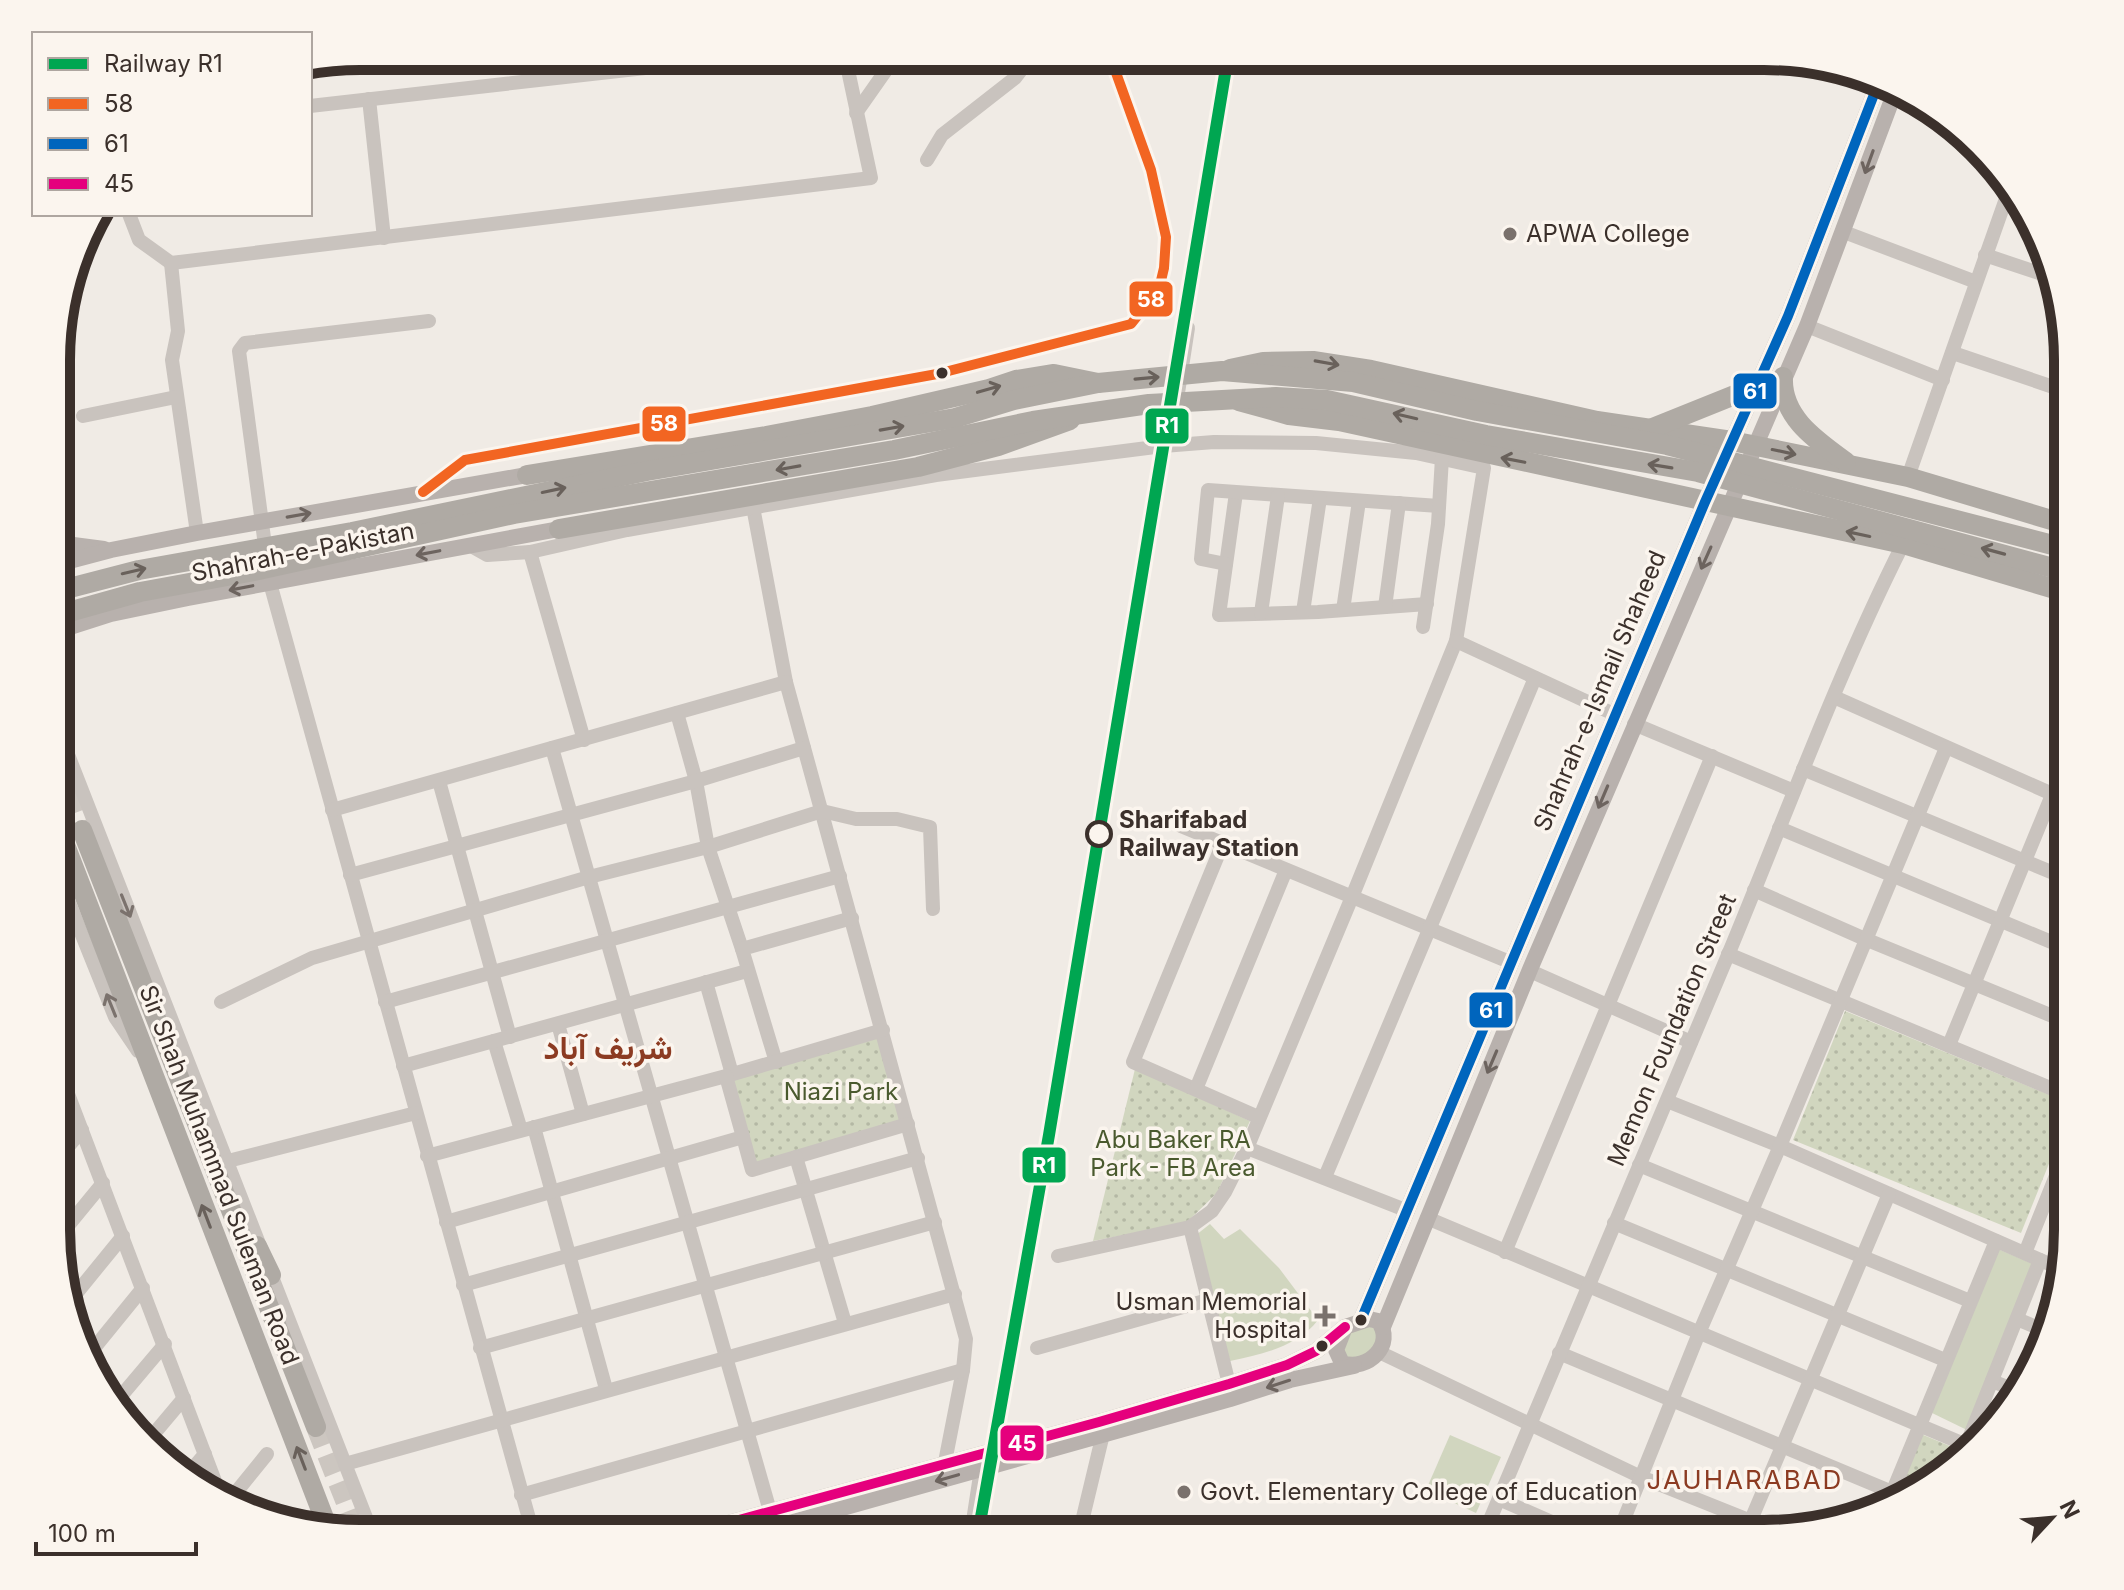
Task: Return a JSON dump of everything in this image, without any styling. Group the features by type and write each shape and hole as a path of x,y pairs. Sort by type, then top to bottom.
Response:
{"highway":[{"path":"70,588 139,570 352,532 647,471 955,418 1014,400 1098,383 1222,371 1263,362 1313,361 1371,370 1597,421 1732,441 1908,477 2054,521"},
{"path":"1222,371 1353,382 1477,411 1667,445 2054,545"},
{"path":"527,475 856,419 1054,374 1098,383"},
{"path":"1783,377 1784,399 1801,425 1854,466"},
{"path":"1650,429 1757,386"},
{"path":"70,612 140,592 514,514 894,450 1092,410 1276,397 1327,400 1500,437 1698,472 2054,568"},
{"path":"1234,400 1289,415 1339,421 1903,544 2054,589"},
{"path":"559,529 918,467 998,446 1092,410"},
{"name":"Sir Shah Muhammad Suleman Road","path":"82,830 316,1427"},
{"name":"Sir Shah Muhammad Suleman Road","path":"70,858 324,1518"},
{"path":"149,963 189,1107"},
{"path":"207,1150 271,1275"}],"main road":[{"name":"Shahrah-e-Ismail Shaheed","path":"1361,1320 1705,502 1812,257 1875,92"},
{"name":"Shahrah-e-Ismail Shaheed","path":"1383,1327 1634,724 1807,326 1892,100"},
{"path":"70,561 197,533 527,475"},
{"name":"Shahrah-e-Pakistan","path":"70,627 111,614 559,529"},
{"path":"70,545 111,550"},
{"path":"794,1520 979,1461 1366,1363 1379,1352 1384,1339 1383,1327 1378,1321 1361,1320 1345,1327 1316,1351 1287,1365 1101,1428"},
{"path":"1345,1327 1336,1350 1342,1363 1354,1366"},
{"path":"738,1520 945,1462 979,1461"}],"street":[{"path":"312,106 593,70"},
{"path":"130,216 139,240 171,263 871,178 848,70"},
{"path":"856,113 886,70"},
{"path":"927,160 942,135 1021,70"},
{"path":"423,492 465,460 937,374 1131,324 1159,289 1166,237 1151,170 1115,70"},
{"path":"369,99 384,238"},
{"path":"1908,477 2005,200"},
{"path":"1844,232 1976,282"},
{"path":"1985,255 2041,274"},
{"path":"171,263 178,331 172,360 197,533"},
{"path":"429,321 245,343 239,351 270,583 529,1520"},
{"path":"1807,326 1943,380"},
{"path":"1170,445 1188,328"},
{"path":"1953,353 2054,387"},
{"path":"83,416 176,397"},
{"path":"471,546 487,555 530,552 627,530 936,475 1170,445 1316,443 1416,453 1484,468 1456,641 1247,1148 1225,1192 1212,1211 1190,1227 1058,1256"},
{"path":"1423,627 1442,458"},
{"path":"1226,564 1201,559 1208,490 1439,506"},
{"path":"1236,493 1219,615 1427,604"},
{"path":"1261,613 1278,496"},
{"path":"1303,612 1320,498"},
{"path":"1343,610 1359,501"},
{"path":"1385,607 1399,503"},
{"path":"753,507 786,682 966,1339 945,1462"},
{"name":"Memon Foundation Street","path":"1490,1520 1803,769 1883,582 1903,544"},
{"path":"530,552 584,740"},
{"path":"1456,641 1616,715"},
{"path":"1325,1177 1535,678"},
{"path":"332,810 786,682"},
{"path":"1834,697 2052,795 1949,1045"},
{"path":"677,713 696,781 708,847 776,1062"},
{"path":"1634,724 1794,791"},
{"path":"552,748 770,1511"},
{"path":"350,875 696,781 804,748"},
{"path":"1624,1520 1699,1333 1946,748"},
{"path":"1505,1252 1712,756"},
{"path":"70,760 367,1520"},
{"path":"1803,769 2054,873"},
{"path":"439,781 510,1037"},
{"path":"221,1002 299,963 368,940 589,877 708,847 822,811 856,819 897,819 930,827 933,909"},
{"path":"1181,826 1512,963"},
{"path":"1779,828 2054,943"},
{"path":"1223,843 1133,1062 1258,1117"},
{"path":"1196,1089 1286,870"},
{"path":"385,1002 840,876"},
{"path":"1754,890 2054,1017"},
{"path":"70,905 115,1017 152,1071"},
{"path":"742,949 852,918"},
{"path":"1728,954 1840,1002 2054,1084"},
{"path":"403,1066 747,971"},
{"path":"1530,971 1691,1042"},
{"path":"706,982 752,1170 908,1124"},
{"path":"558,1024 583,1114"},
{"path":"427,1156 883,1030"},
{"path":"494,1041 552,1192 606,1389"},
{"path":"70,1101 215,1481"},
{"path":"1667,1101 1780,1146 2052,1265"},
{"path":"228,1161 416,1113"},
{"path":"70,1144 82,1130"},
{"path":"446,1222 743,1137"},
{"path":"1247,1148 1408,1211"},
{"path":"796,1157 845,1323"},
{"path":"463,1285 918,1158"},
{"path":"1639,1165 1970,1301"},
{"path":"2025,1253 2054,1180"},
{"path":"70,1223 103,1183"},
{"path":"1750,1520 1889,1194"},
{"path":"1427,1218 1959,1444"},
{"path":"480,1348 935,1222"},
{"path":"1614,1223 1945,1360"},
{"path":"1190,1227 1229,1384"},
{"path":"77,1292 123,1236"},
{"path":"1893,1490 1996,1241"},
{"path":"1974,1430 2040,1260"},
{"path":"95,1347 143,1288"},
{"path":"345,1464 955,1294"},
{"path":"1037,1348 1208,1300"},
{"path":"2017,1319 2037,1327"},
{"path":"122,1395 165,1344"},
{"path":"1379,1352 1732,1520"},
{"path":"1559,1353 1781,1446 1881,1495"},
{"path":"521,1495 963,1370"},
{"path":"1992,1381 2007,1387"},
{"path":"154,1434 184,1398"},
{"path":"1082,1520 1101,1428"},
{"path":"194,1467 205,1454"},
{"path":"236,1492 267,1454"},
{"path":"973,1520 979,1461"},
{"path":"1499,1499 1547,1520"}],"green space":[{"path":"1845,1011 2054,1097 2054,1151 2021,1233 1793,1140"},
{"name":"Niazi Park","path":"882,1029 908,1124 752,1170 726,1076"},
{"name":"Abu Baker RA Park - FB Area","path":"1135,1069 1250,1121 1217,1193 1186,1223 1093,1241"},
{"path":"1210,1224 1224,1239 1240,1229 1279,1268 1318,1320 1310,1329 1278,1348 1230,1361 1196,1235"},
{"path":"1998,1249 2033,1264 1967,1430 1930,1412"},
{"path":"1364,1324 1380,1331 1369,1357 1345,1361 1342,1336"},
{"path":"1921,1434 1955,1448 1925,1471 1899,1486"},
{"path":"1450,1435 1501,1457 1476,1513 1426,1490"}],"tunnel":[{"path":"70,798 82,830"},
{"path":"316,1427 353,1520"}],"rail line":[{"name":"R1","path":"980,1520 1049,1135 1226,70"}],"transit line":[{"name":"58","path":"423,492 465,460 937,374 1131,324 1159,289 1166,237 1151,170 1115,70"},
{"name":"61","path":"1361,1320 1705,502 1788,316 1875,92"},
{"name":"45","path":"739,1520 1229,1384 1287,1365 1316,1351 1345,1327"}],"place":[{"name":"APWA College","path":"1510,234"},
{"name":"Sharifabad Railway Station","path":"1099,834"},
{"name":"Usman Memorial Hospital","path":"1325,1316"},
{"name":"Govt. Elementary College of Education","path":"1184,1492"}],"district":[{"name":"شريف آباد","path":"608,1048"},
{"name":"JAUHARABAD","path":"1745,1480"}]}
